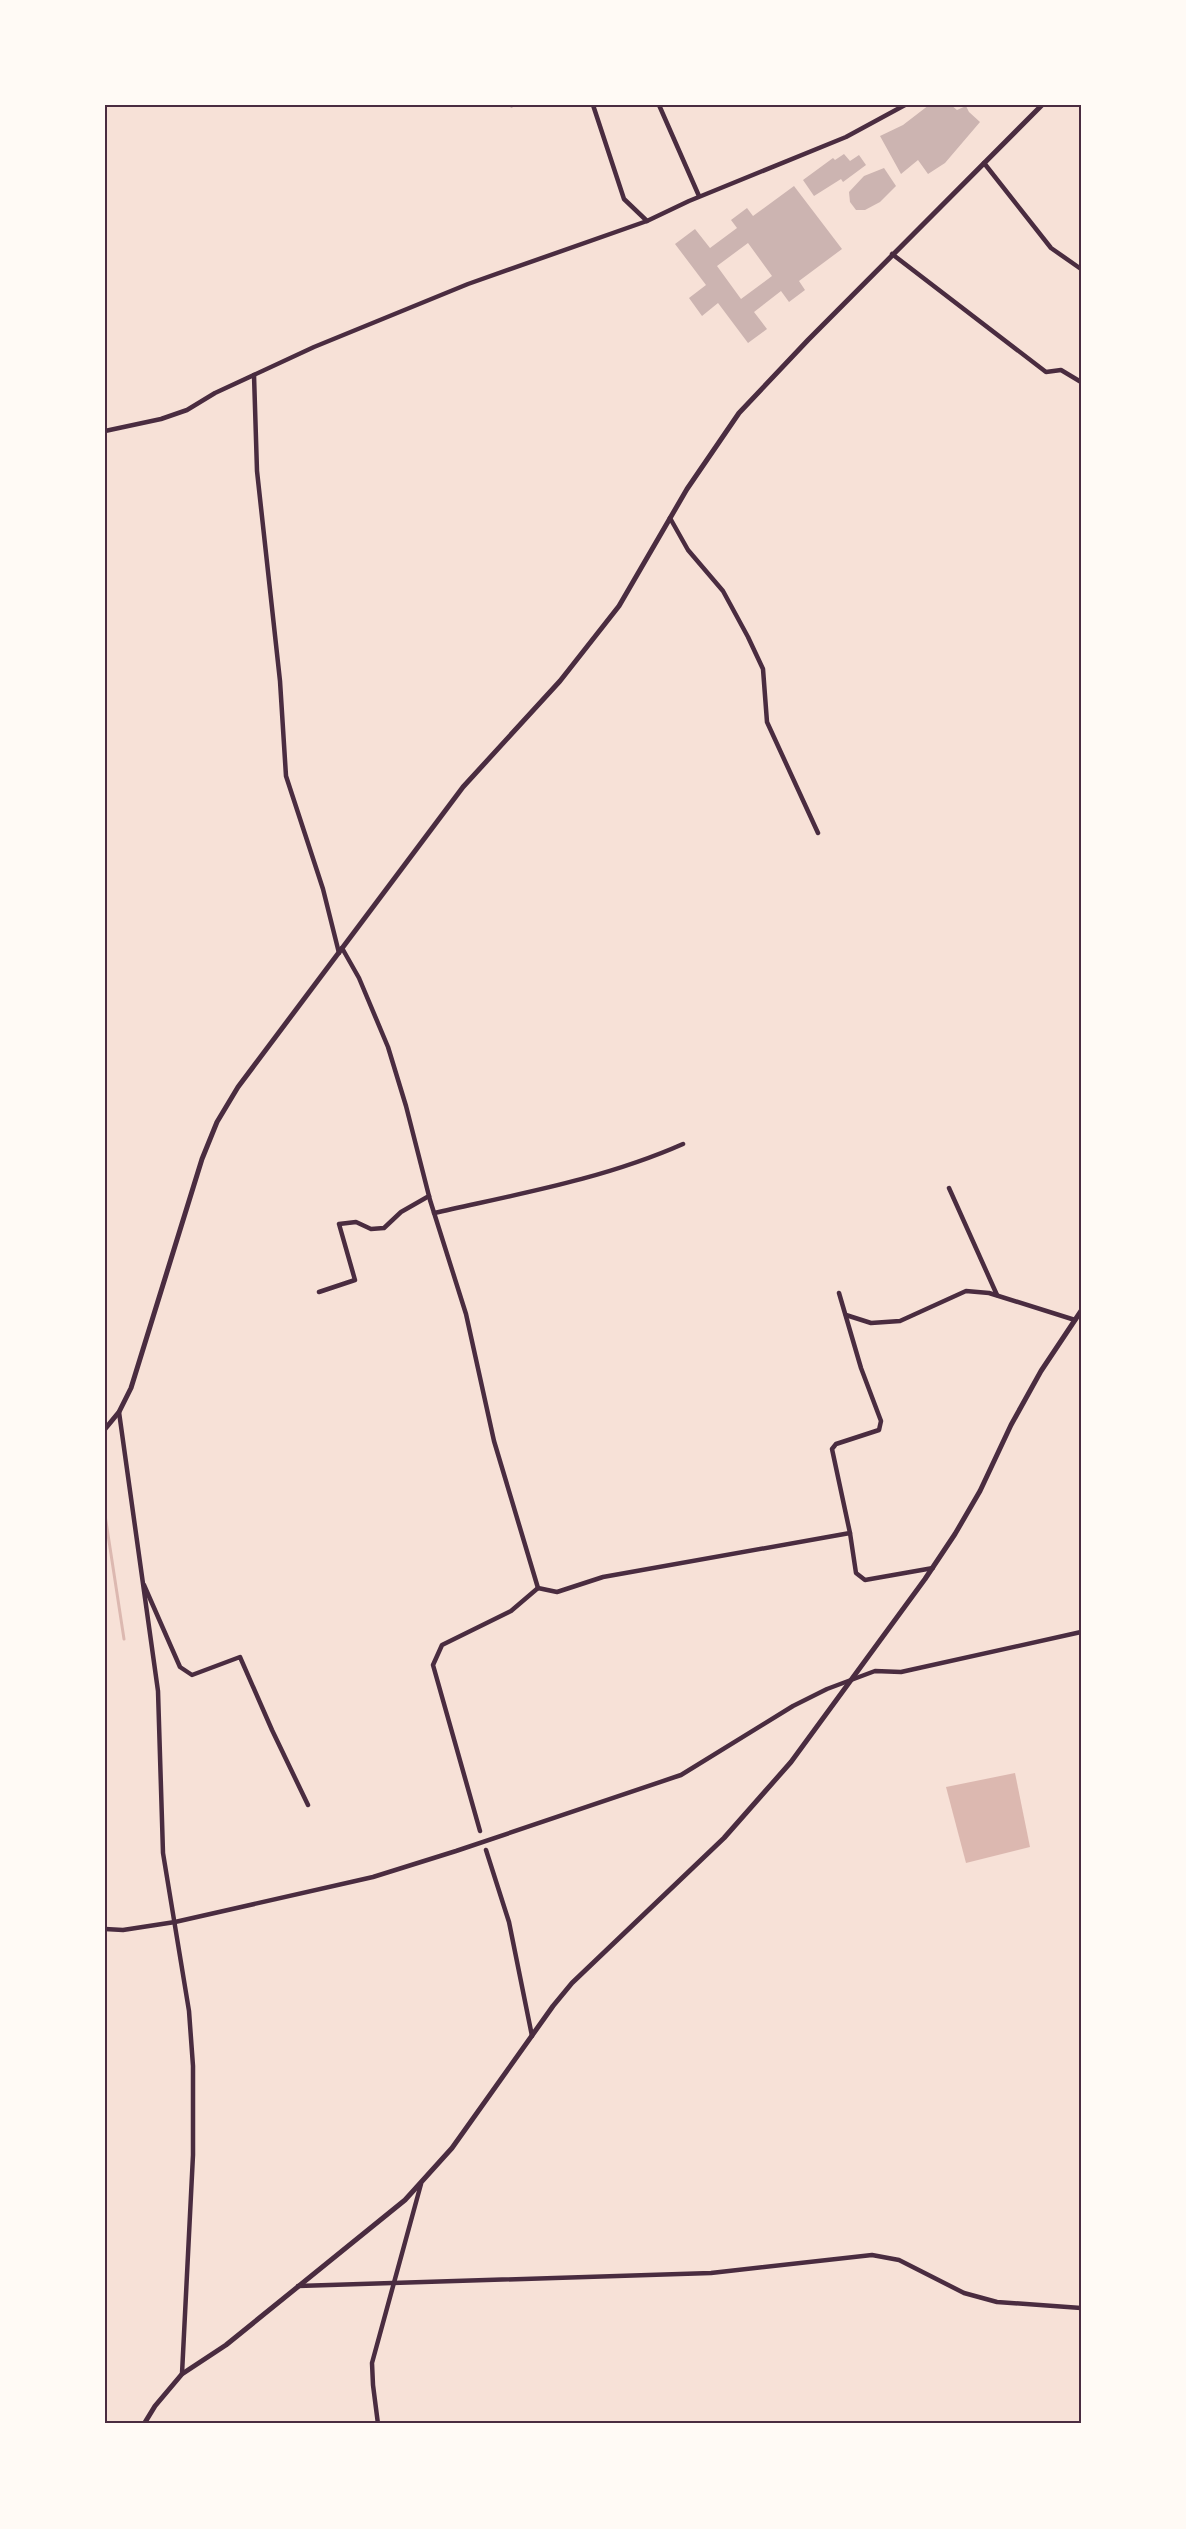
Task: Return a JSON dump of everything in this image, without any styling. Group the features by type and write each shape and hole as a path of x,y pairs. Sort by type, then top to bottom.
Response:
{"street":[{"path":"593,105 624,199 647,221"},
{"path":"659,105 699,196"},
{"path":"105,431 161,419 187,410 215,393 314,346 468,284 647,221 699,196 846,137 905,105"},
{"path":"105,1429 119,1412 131,1388 202,1159 217,1122 238,1087 463,788 560,681 619,606 670,518 717,443 739,413 784,363 984,163 1034,108 1042,105"},
{"path":"984,163 1051,248 1081,269"},
{"path":"892,254 1046,372 1061,370 1081,382"},
{"path":"254,375 257,471 280,681 286,776 341,951 358,978 388,1047 429,1196 466,1314 494,1442 538,1588"},
{"path":"670,518 688,550 723,591 763,669 767,722 818,833"},
{"path":"434,1213 556,1186 644,1161 683,1144"},
{"path":"949,1188 997,1295"},
{"path":"319,1292 355,1280 339,1224 356,1222 371,1229 384,1228 401,1212 429,1196"},
{"path":"846,1315 871,1323 900,1321 966,1291 997,1295 1075,1320"},
{"path":"839,1293 861,1368 881,1420 879,1430 836,1444 832,1449 856,1573 865,1580 933,1568"},
{"path":"144,2424 155,2406 182,2374 226,2345 405,2200 421,2184 452,2148 572,1983 724,1838 756,1804 791,1762 933,1568 980,1491 1011,1425 1041,1371 1081,1311"},
{"path":"119,1412 158,1691 163,1853 189,2011 193,2066 193,2155 182,2374"},
{"path":"538,1588 556,1592 603,1577 850,1533"},
{"path":"142,1580 180,1667 192,1675 240,1657 272,1730 309,1805"},
{"path":"480,1832 433,1665 442,1645 510,1611 538,1588"},
{"path":"105,1929 123,1930 175,1922 373,1877 681,1775 792,1706 849,1680 875,1671 901,1672 1081,1632"},
{"path":"486,1850 509,1922 532,2036"},
{"path":"378,2424 372,2363 421,2184"},
{"path":"298,2286 711,2273 872,2255 899,2260 964,2293 997,2302 1081,2308"}],"shaded area":[{"path":"1015,1773 1030,1847 966,1863 946,1787"}],"building":[{"path":"929,105 951,105 957,110 966,106 980,122 945,163 928,174 918,160 901,174 880,136 903,125"},
{"path":"844,154 850,161 859,155 866,165 843,182 841,179 814,196 803,180 833,158 835,160"},
{"path":"884,168 896,186 880,202 865,210 856,210 850,202 849,192 864,176"},
{"path":"794,186 842,249 799,281 805,290 789,302 781,291 754,312 767,329 748,343 718,303 702,316 689,298 706,285 675,244 695,229 710,248 737,228 731,220 747,208 753,216","holes":["748,243 772,276 741,299 717,266"]}],"waterway":[{"path":"105,1515 124,1639"}]}
